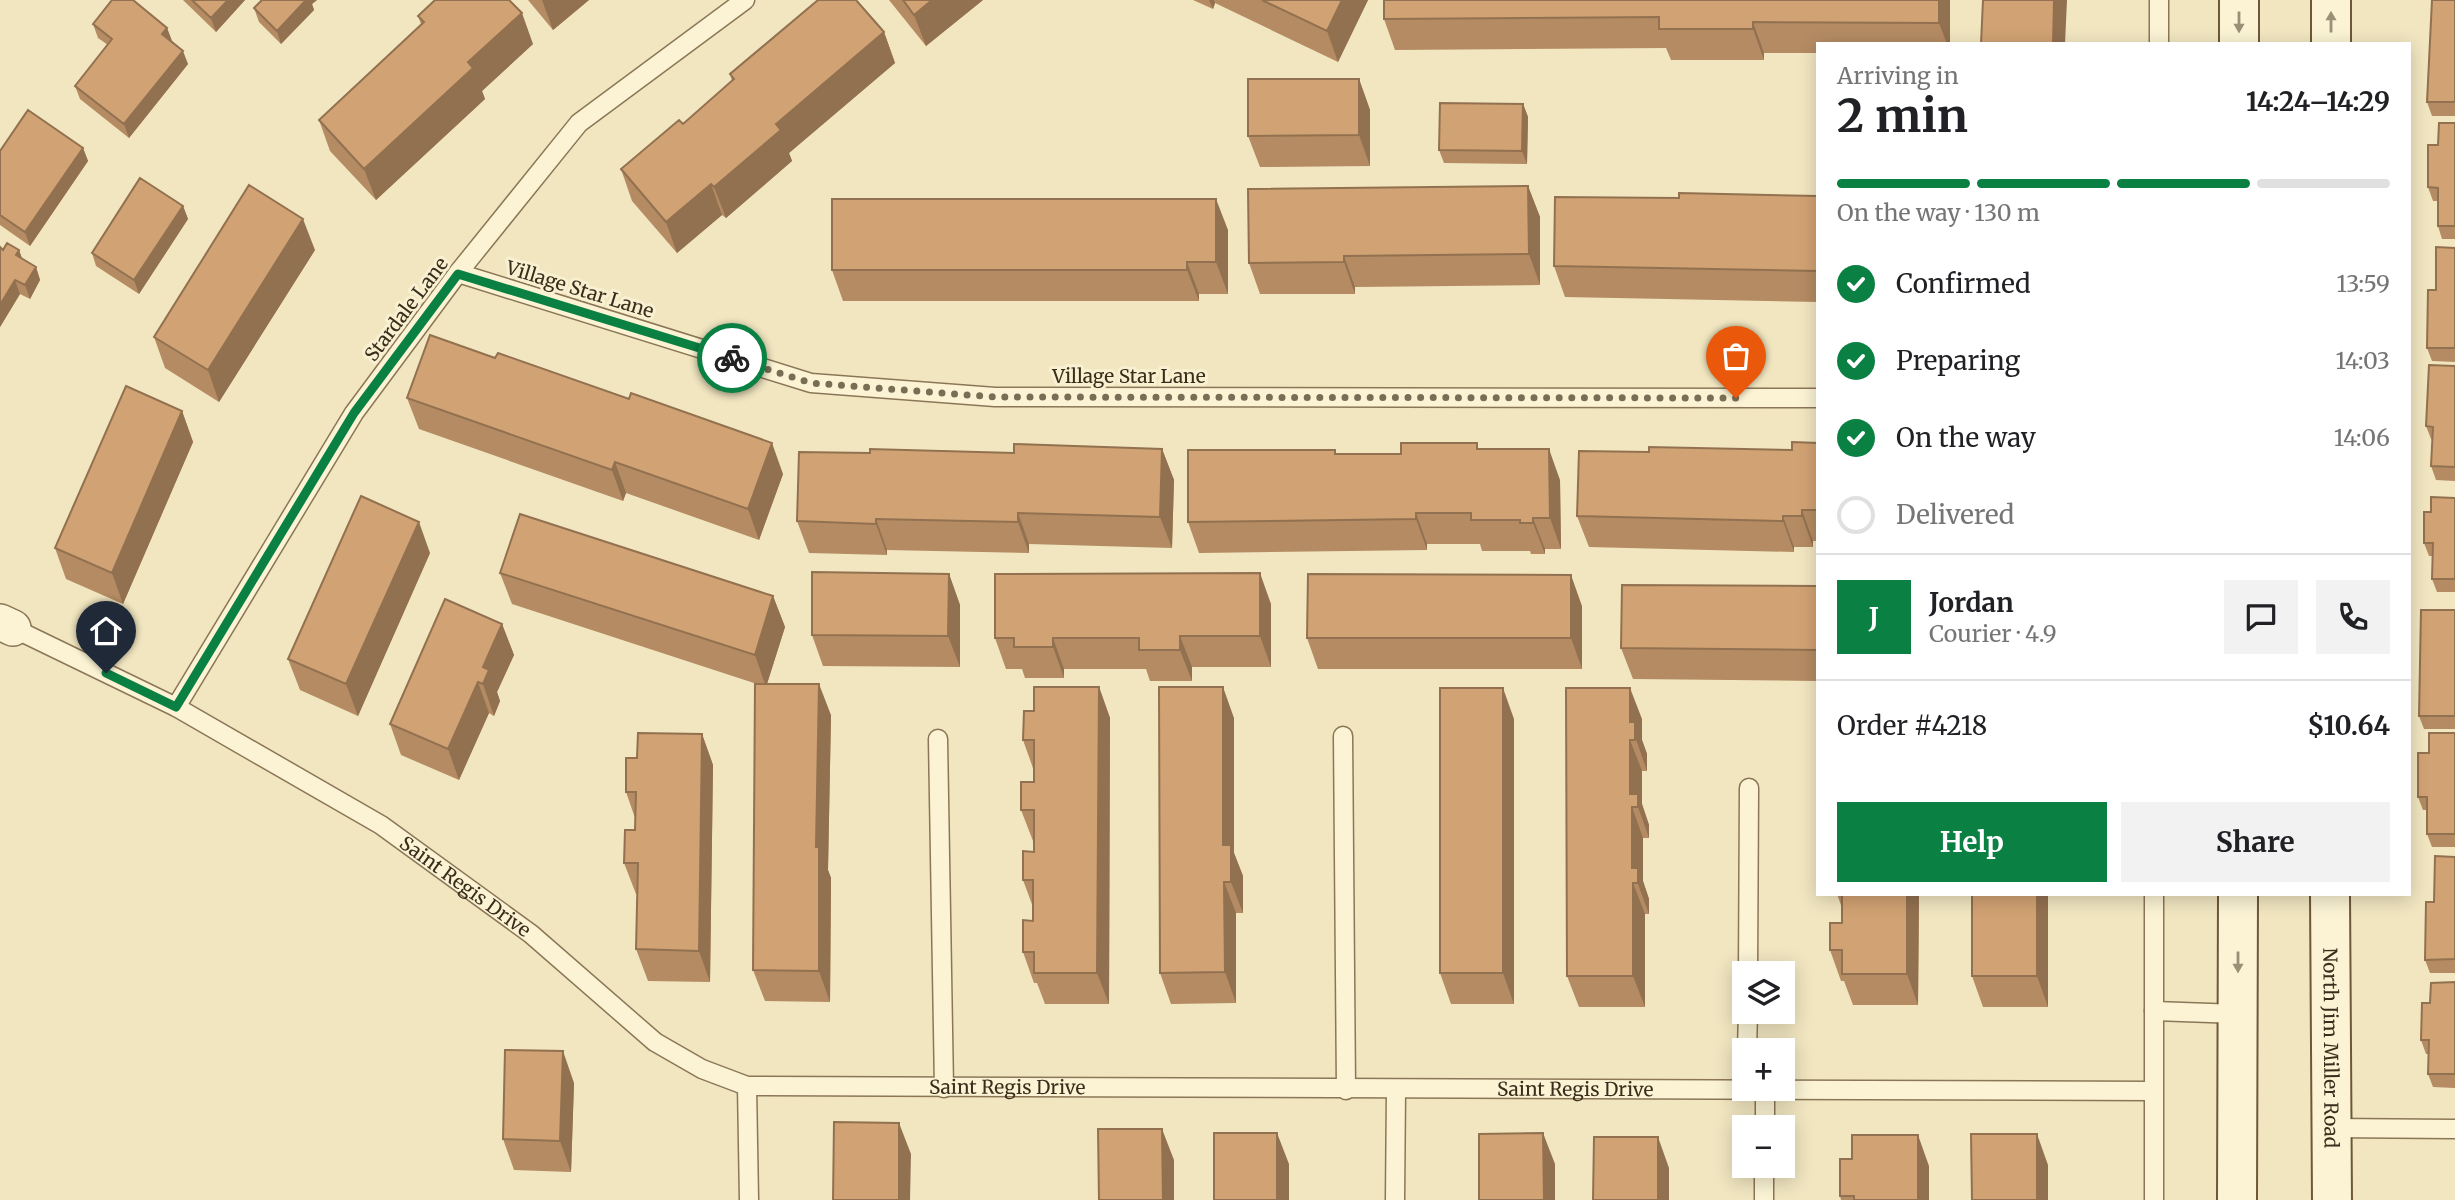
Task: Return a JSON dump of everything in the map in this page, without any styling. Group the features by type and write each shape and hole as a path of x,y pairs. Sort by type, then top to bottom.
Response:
{"main road":[{"path":"2239,0 2239,42"},
{"path":"2330,42 2331,0"},
{"path":"2237,1200 2238,896"},
{"name":"North Jim Miller Road","path":"2330,896 2332,1200"}],"lane":[{"name":"Stardale Lane","path":"176,707 354,413 458,274 579,123 745,0"},
{"path":"2159,0 2159,42"},
{"name":"Village Star Lane","path":"458,274 811,383 995,397 1816,398"},
{"name":"Saint Regis Drive","path":"6,625 176,707 382,825 531,934 654,1042 702,1069 747,1086 1732,1090"},
{"path":"1343,736 1346,1090"},
{"path":"938,739 944,1088"},
{"path":"1748,961 1749,788"},
{"path":"2154,896 2154,1200"},
{"path":"2154,1011 2238,1014"},
{"path":"747,1086 749,1200"},
{"path":"1395,1200 1396,1090"},
{"name":"Saint Regis Drive","path":"1795,1090 2153,1091"},
{"path":"2332,1128 2455,1129"},
{"path":"1764,1200 1765,1178"}],"building":[{"path":"112,0 133,0 167,28 162,34 183,51 124,124 75,86 112,39 93,24"},
{"path":"192,0 228,0 211,18"},
{"path":"262,0 306,0 277,31 254,8"},
{"path":"435,0 509,0 522,13 468,62 473,68 364,169 319,120 424,22 418,16"},
{"path":"818,0 856,0 884,32 776,124 781,130 714,187 711,184 666,222 621,169 679,120 683,124 734,79 730,74"},
{"path":"903,0 932,0 914,15"},
{"path":"1262,0 1342,0 1327,31"},
{"path":"1384,0 1939,0 1939,23 1753,22 1753,29 1659,29 1659,17 1384,19"},
{"path":"1983,0 2054,0 2053,42 1981,42"},
{"path":"2432,0 2455,0 2455,102 2427,102"},
{"path":"1248,79 1359,79 1359,135 1248,136"},
{"path":"1440,103 1523,104 1522,151 1439,150"},
{"path":"28,110 83,148 25,232 0,215 0,151"},
{"path":"2439,123 2455,123 2455,226 2438,226 2438,188 2428,187 2428,145 2438,145"},
{"path":"140,178 183,206 134,280 92,253"},
{"path":"249,185 303,219 208,370 154,337"},
{"path":"1528,186 1529,254 1344,256 1344,262 1249,263 1248,189"},
{"path":"1679,193 1816,196 1816,271 1554,266 1555,197 1679,198"},
{"path":"832,199 1216,199 1216,262 1187,262 1187,270 832,270"},
{"path":"7,243 19,250 16,255 36,267 25,285 15,280 0,305 0,247 3,250"},
{"path":"2436,247 2455,248 2455,348 2427,348 2428,290 2436,290"},
{"path":"430,335 495,358 498,353 629,399 631,393 772,443 748,509 615,462 612,470 407,398"},
{"path":"2429,365 2455,366 2455,467 2431,466 2433,427 2426,426"},
{"path":"126,386 182,411 112,573 55,548"},
{"path":"1792,442 1816,443 1816,510 1802,510 1802,516 1783,516 1783,521 1577,516 1579,451 1649,452 1649,447 1792,450"},
{"path":"1401,443 1477,443 1477,449 1549,449 1550,518 1533,518 1533,523 1520,523 1520,520 1471,520 1471,513 1416,513 1416,519 1188,522 1188,450 1335,450 1335,454 1401,454"},
{"path":"1014,444 1162,449 1160,517 1018,513 1018,522 876,519 876,524 797,521 799,452 870,453 870,449 1014,453"},
{"path":"361,496 419,522 346,684 288,659"},
{"path":"2431,497 2455,498 2455,579 2432,579 2433,543 2424,543 2424,512 2431,512"},
{"path":"520,514 773,596 755,655 500,573"},
{"path":"812,572 949,574 948,636 812,635"},
{"path":"1260,573 1260,636 1180,636 1180,650 1139,650 1139,638 1053,638 1053,647 1014,647 1014,638 995,638 995,574"},
{"path":"1308,574 1571,575 1571,638 1307,638"},
{"path":"1622,585 1816,586 1816,650 1621,648"},
{"path":"445,599 502,624 483,667 489,670 483,684 478,682 448,749 390,724"},
{"path":"2421,610 2455,610 2455,716 2419,716"},
{"path":"755,684 819,684 816,847 819,847 819,971 753,970"},
{"path":"1034,687 1099,687 1097,973 1034,973 1034,952 1023,952 1023,920 1033,921 1033,880 1023,880 1023,851 1034,852 1034,810 1021,810 1021,782 1034,782 1034,740 1023,740 1024,711 1034,711"},
{"path":"1159,687 1223,687 1223,845 1231,845 1231,882 1224,882 1225,972 1160,973"},
{"path":"1440,688 1503,688 1503,973 1440,973"},
{"path":"1566,688 1630,688 1630,722 1635,722 1635,740 1630,740 1630,794 1638,794 1638,807 1632,807 1632,868 1638,868 1638,883 1633,883 1633,976 1567,976"},
{"path":"638,733 702,734 699,951 636,949 638,863 624,863 625,830 635,830 636,792 626,792 626,758 637,758"},
{"path":"2429,733 2455,733 2455,834 2427,834 2427,797 2418,797 2418,753 2429,753"},
{"path":"2435,856 2455,857 2455,959 2425,960 2426,902 2434,902"},
{"path":"1842,896 1907,896 1907,974 1842,974 1842,950 1830,950 1830,923 1842,923"},
{"path":"1972,896 2037,896 2037,976 1972,976"},
{"path":"2455,982 2455,1074 2428,1074 2429,1040 2421,1040 2422,1003 2430,1003 2431,983"},
{"path":"505,1050 563,1051 560,1141 503,1139"},
{"path":"834,1122 899,1123 899,1200 833,1200"},
{"path":"1098,1129 1162,1129 1163,1200 1099,1200"},
{"path":"1214,1133 1277,1133 1277,1200 1214,1200"},
{"path":"1543,1133 1544,1200 1479,1200 1479,1134"},
{"path":"1971,1134 2037,1134 2037,1200 1972,1200"},
{"path":"1852,1135 1918,1135 1918,1200 1854,1200 1854,1196 1840,1196 1840,1159 1852,1159"},
{"path":"1594,1137 1658,1137 1658,1200 1593,1200"}],"way so far":[{"path":"732,358 811,383 995,397 1736,398"}],"route":[{"path":"106,673 176,707 354,413 458,274 732,358"}]}
